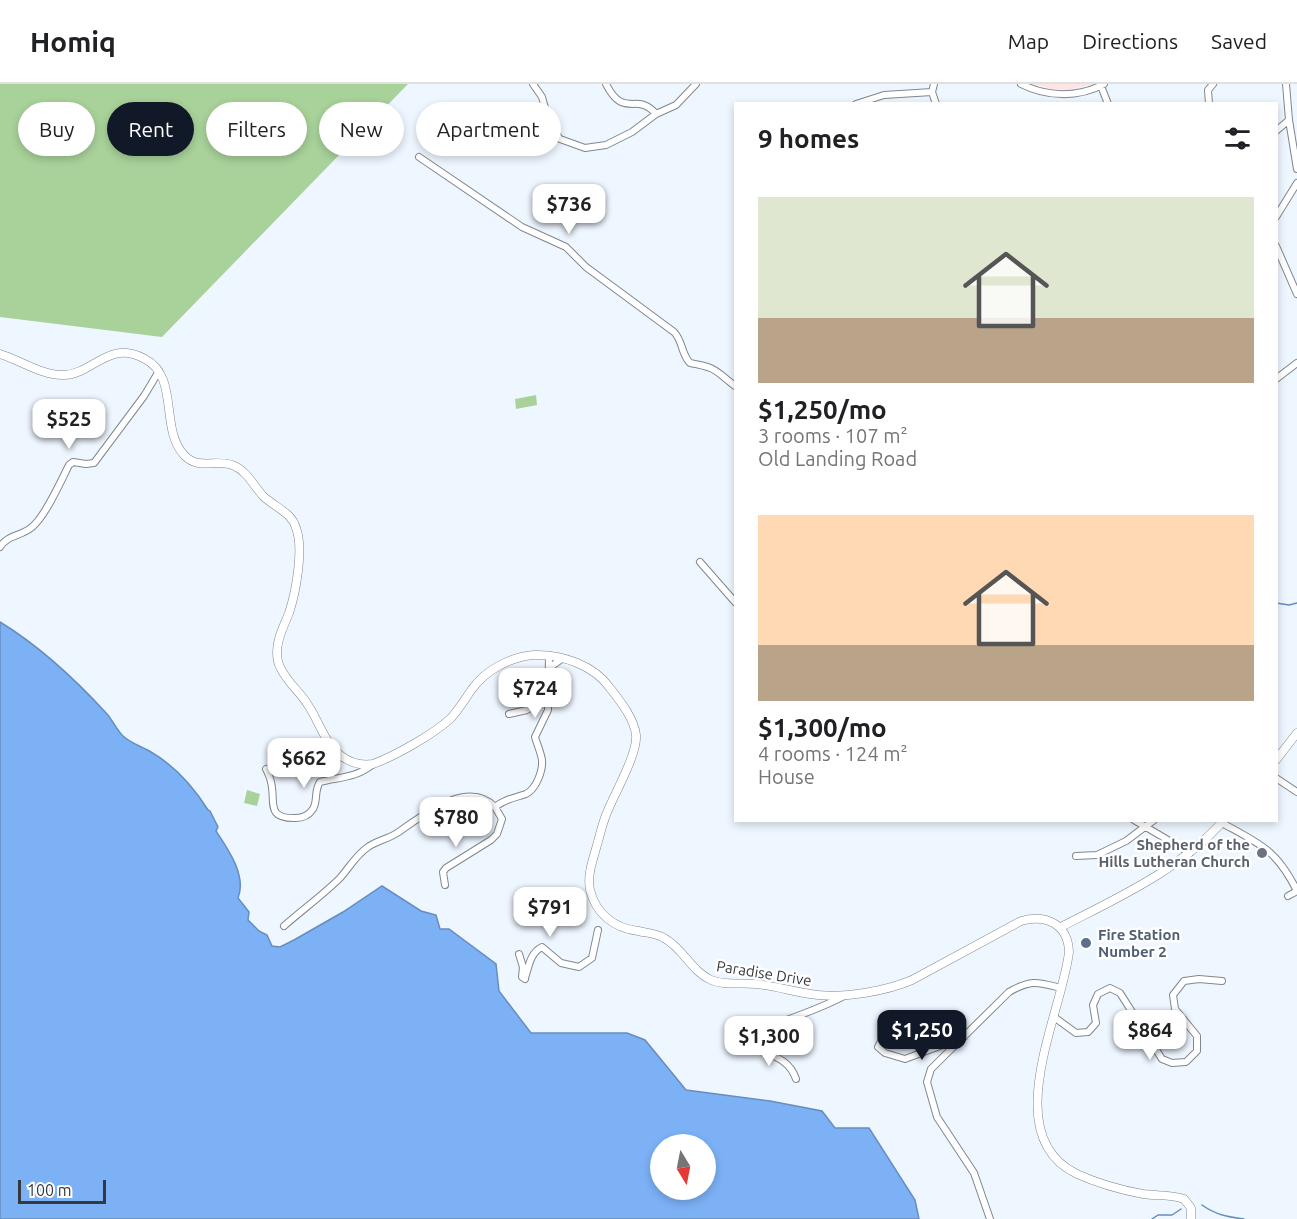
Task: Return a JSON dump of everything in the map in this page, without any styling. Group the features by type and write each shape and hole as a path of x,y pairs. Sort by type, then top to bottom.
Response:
{"street":[{"path":"533,84 542,97 550,126 560,139 585,148 606,146 636,129 656,114 676,105 696,84"},
{"path":"606,84 617,101 642,104 651,108 656,114"},
{"path":"934,84 932,92 935,102"},
{"path":"1021,84 1046,93 1064,94 1087,91 1102,85 1107,102"},
{"path":"1209,102 1208,90 1213,84"},
{"path":"1286,84 1297,170"},
{"path":"862,102 884,95 932,92"},
{"path":"1278,129 1289,120"},
{"path":"420,157 522,227 566,247 586,267 674,332 679,337 684,355 690,363 710,366 734,385"},
{"path":"1279,207 1288,199 1297,183"},
{"path":"1278,251 1297,294"},
{"path":"0,354 60,375 75,373 100,358 118,354 139,356 159,371 164,384 173,437 184,455 194,462 225,464 240,469 263,496 293,521 299,540 296,581 292,603 278,642 279,663 285,676 309,706 326,739 335,750 353,763 365,766 373,764"},
{"path":"1278,377 1297,363"},
{"path":"0,547 3,541 33,527 69,465 73,462 94,463 144,396 159,371"},
{"path":"700,562 734,602"},
{"path":"495,807 508,799 528,793 533,789 540,772 542,761 535,737 548,710 549,656"},
{"name":"Paradise Drive","path":"373,764 443,724 457,711 478,682 489,672 521,657 563,658 589,669 603,679 630,718 636,738 633,754 605,817 589,872 591,892 602,913 619,927 665,938 699,971 715,981 755,984 819,995 844,996 904,984 1021,921 1044,919 1060,927"},
{"path":"549,668 563,658"},
{"path":"508,714 527,710 549,696"},
{"path":"1278,757 1297,733"},
{"path":"266,769 272,784 274,810 280,815 295,818 305,816 312,810 316,788 320,782 353,776 366,771 373,764"},
{"path":"1278,779 1297,792"},
{"path":"284,926 339,878 367,847 394,835 433,808 459,799 479,797 488,800 502,819 497,834 446,868 443,872 445,885"},
{"path":"1137,822 1190,853"},
{"path":"1076,856 1097,855 1126,841 1152,822"},
{"path":"1191,1219 1190,1205 1184,1199 1136,1192 1078,1174 1062,1163 1047,1146 1040,1128 1036,1102 1069,949 1060,927 1160,874 1190,853 1223,822 1273,853 1287,870 1297,891 1288,897"},
{"path":"519,954 524,979 534,952 542,947 561,963 579,967 592,958 598,930"},
{"path":"1054,1017 1076,1033 1088,1032 1096,1023 1093,1005 1098,994 1110,988 1120,993 1162,1059 1172,1063 1186,1062 1197,1051 1197,1036 1174,1009 1173,996 1184,981 1199,979 1221,981"},
{"path":"990,1219 974,1173 938,1117 927,1082 931,1069 1010,992 1035,981 1061,988"},
{"path":"796,1079 792,1068 748,1044 747,1037 795,1016 818,1010 844,996"},
{"path":"900,1041 881,1041 878,1047 885,1053 905,1059 967,1035"}],"shaded area":[{"path":"1033,84 1094,84 1066,90"}],"green space":[{"path":"0,84 408,84 390,102 319,102 319,156 338,156 162,337 0,317"},
{"path":"536,395 537,405 516,409 515,399"},
{"path":"247,790 260,794 257,806 244,803"}],"water":[{"path":"0,622 30,642 70,676 107,714 126,738 160,758 190,785 210,811 218,827 216,831 235,863 240,881 238,898 249,912 248,920 259,931 267,935 272,946 280,947 294,940 382,886 421,911 436,915 440,929 449,929 496,964 499,991 531,1033 627,1033 645,1040 686,1090 770,1101 822,1111 835,1128 869,1128 915,1200 919,1219 0,1219"}],"waterway":[{"path":"1278,603 1289,605 1297,603"},
{"path":"1202,1205 1222,1215 1244,1219"},
{"path":"1152,1219 1158,1215 1172,1215 1181,1209"}],"place":[{"name":"Shepherd of the Hills Lutheran Church","path":"1262,853"},
{"name":"Fire Station Number 2","path":"1086,943"}]}
